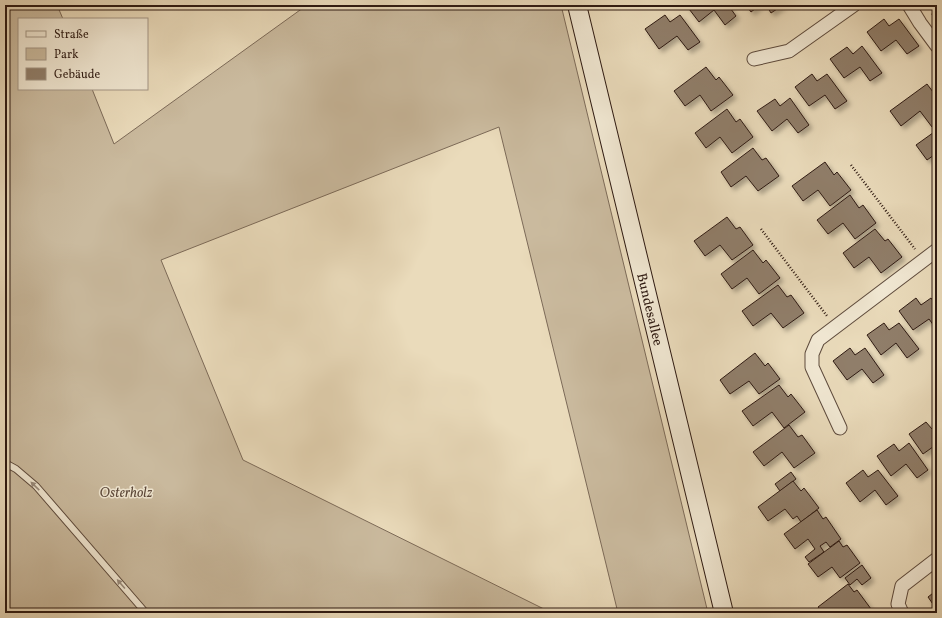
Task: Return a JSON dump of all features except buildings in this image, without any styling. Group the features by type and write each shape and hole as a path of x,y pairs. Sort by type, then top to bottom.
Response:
{"main road":[{"name":"Bundesallee","path":"577,5 724,613"}],"street":[{"path":"754,59 789,51 854,5"},
{"path":"909,5 920,24 937,46"},
{"path":"840,428 812,367 812,354 818,340 937,250"},
{"path":"902,613 898,604 902,586 937,559"}],"lane":[{"path":"5,463 36,486 146,613"}],"path":[{"path":"851,165 923,261"},
{"path":"761,229 835,328"}],"green space":[{"name":"Osterholz","path":"5,5 57,5 63,18 18,18 18,90 92,90 114,144 307,5 561,5 708,613 618,613 499,127 161,260 243,460 552,613 5,613"}]}
